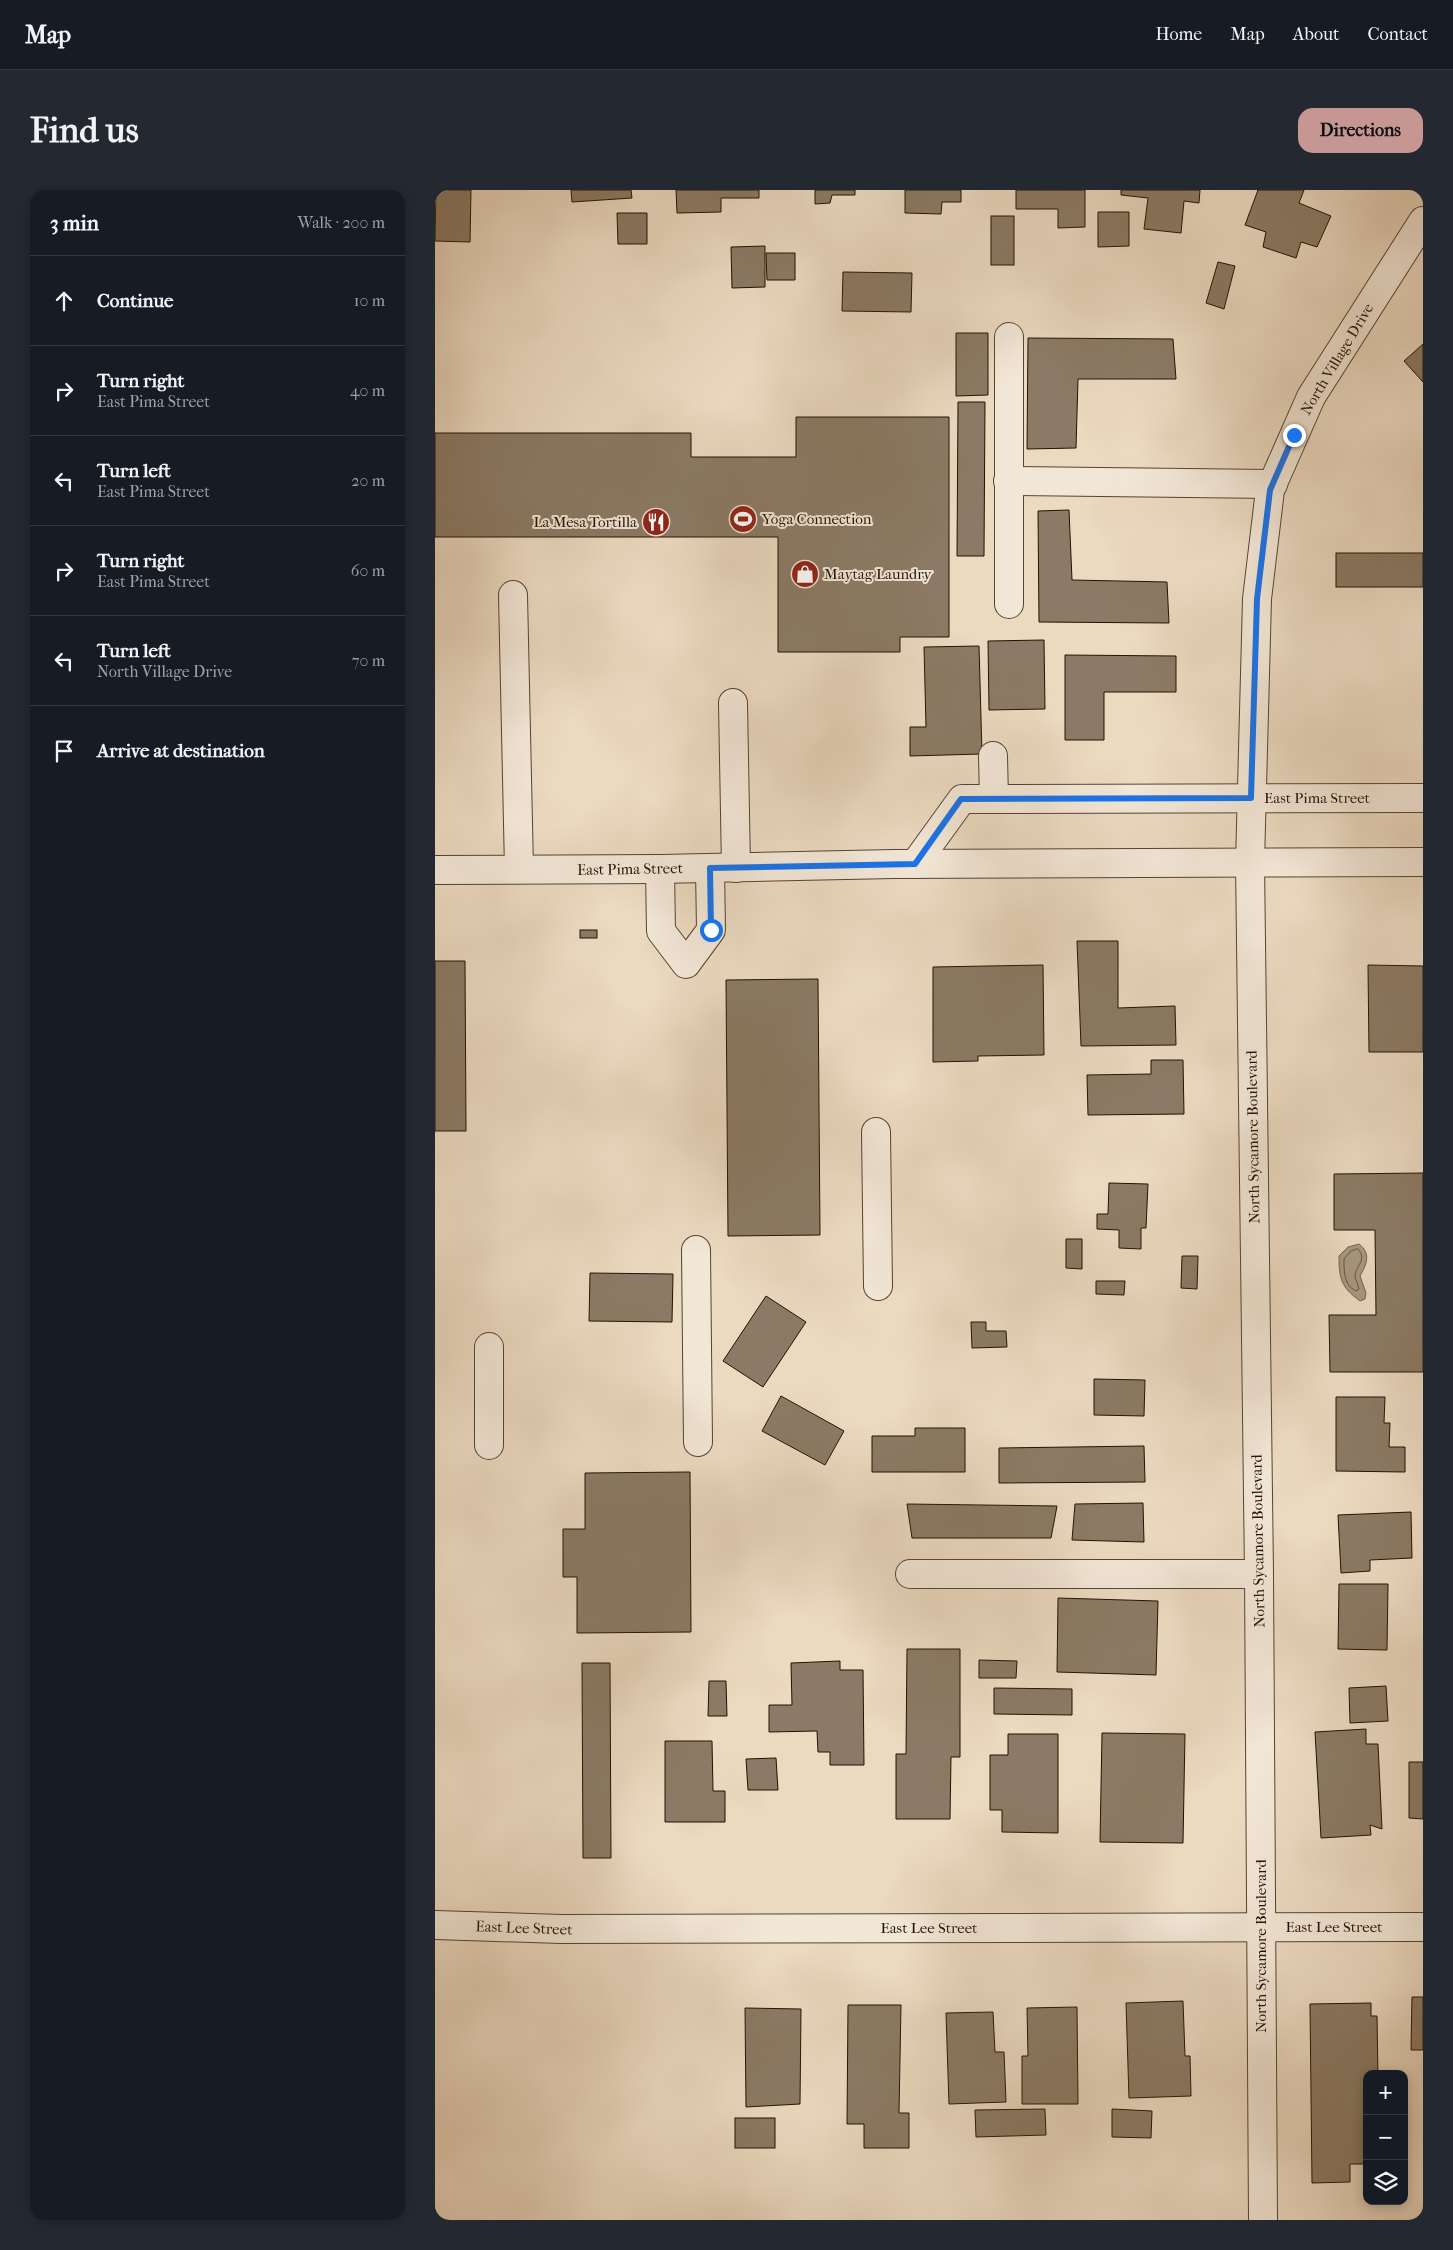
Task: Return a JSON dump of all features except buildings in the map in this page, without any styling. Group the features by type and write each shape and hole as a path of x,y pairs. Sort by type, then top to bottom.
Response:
{"street":[{"name":"North Village Drive","path":"1250,863 1257,599 1270,490 1311,397 1423,221"},
{"path":"1009,337 1009,604"},
{"path":"1008,481 1273,484"},
{"path":"513,594 519,869"},
{"path":"660,869 661,931 686,964 711,930 723,868 733,703"},
{"path":"993,756 995,799"},
{"name":"East Pima Street","path":"915,864 961,799 1423,798"},
{"name":"East Pima Street","path":"435,870 660,869 915,864 1423,862"},
{"name":"North Sycamore Boulevard","path":"1250,863 1259,1574 1263,2220"},
{"path":"877,1132 878,1286"},
{"path":"696,1250 698,1442"},
{"path":"489,1347 489,1444"},
{"path":"910,1574 1259,1574"},
{"name":"East Lee Street","path":"435,1925 561,1929 1423,1927"}],"water":[{"path":"1359,1244 1363,1247 1367,1259 1360,1276 1366,1293 1365,1299 1360,1301 1342,1282 1339,1264 1339,1256 1348,1247"}],"place":[{"name":"Yoga Connection","path":"743,519"},
{"name":"La Mesa Tortilla","path":"656,522"},
{"name":"Maytag Laundry","path":"805,574"}],"route":[{"path":"711,930 710,868 915,864 961,799 1251,798 1257,599 1270,490 1294,435"}]}
